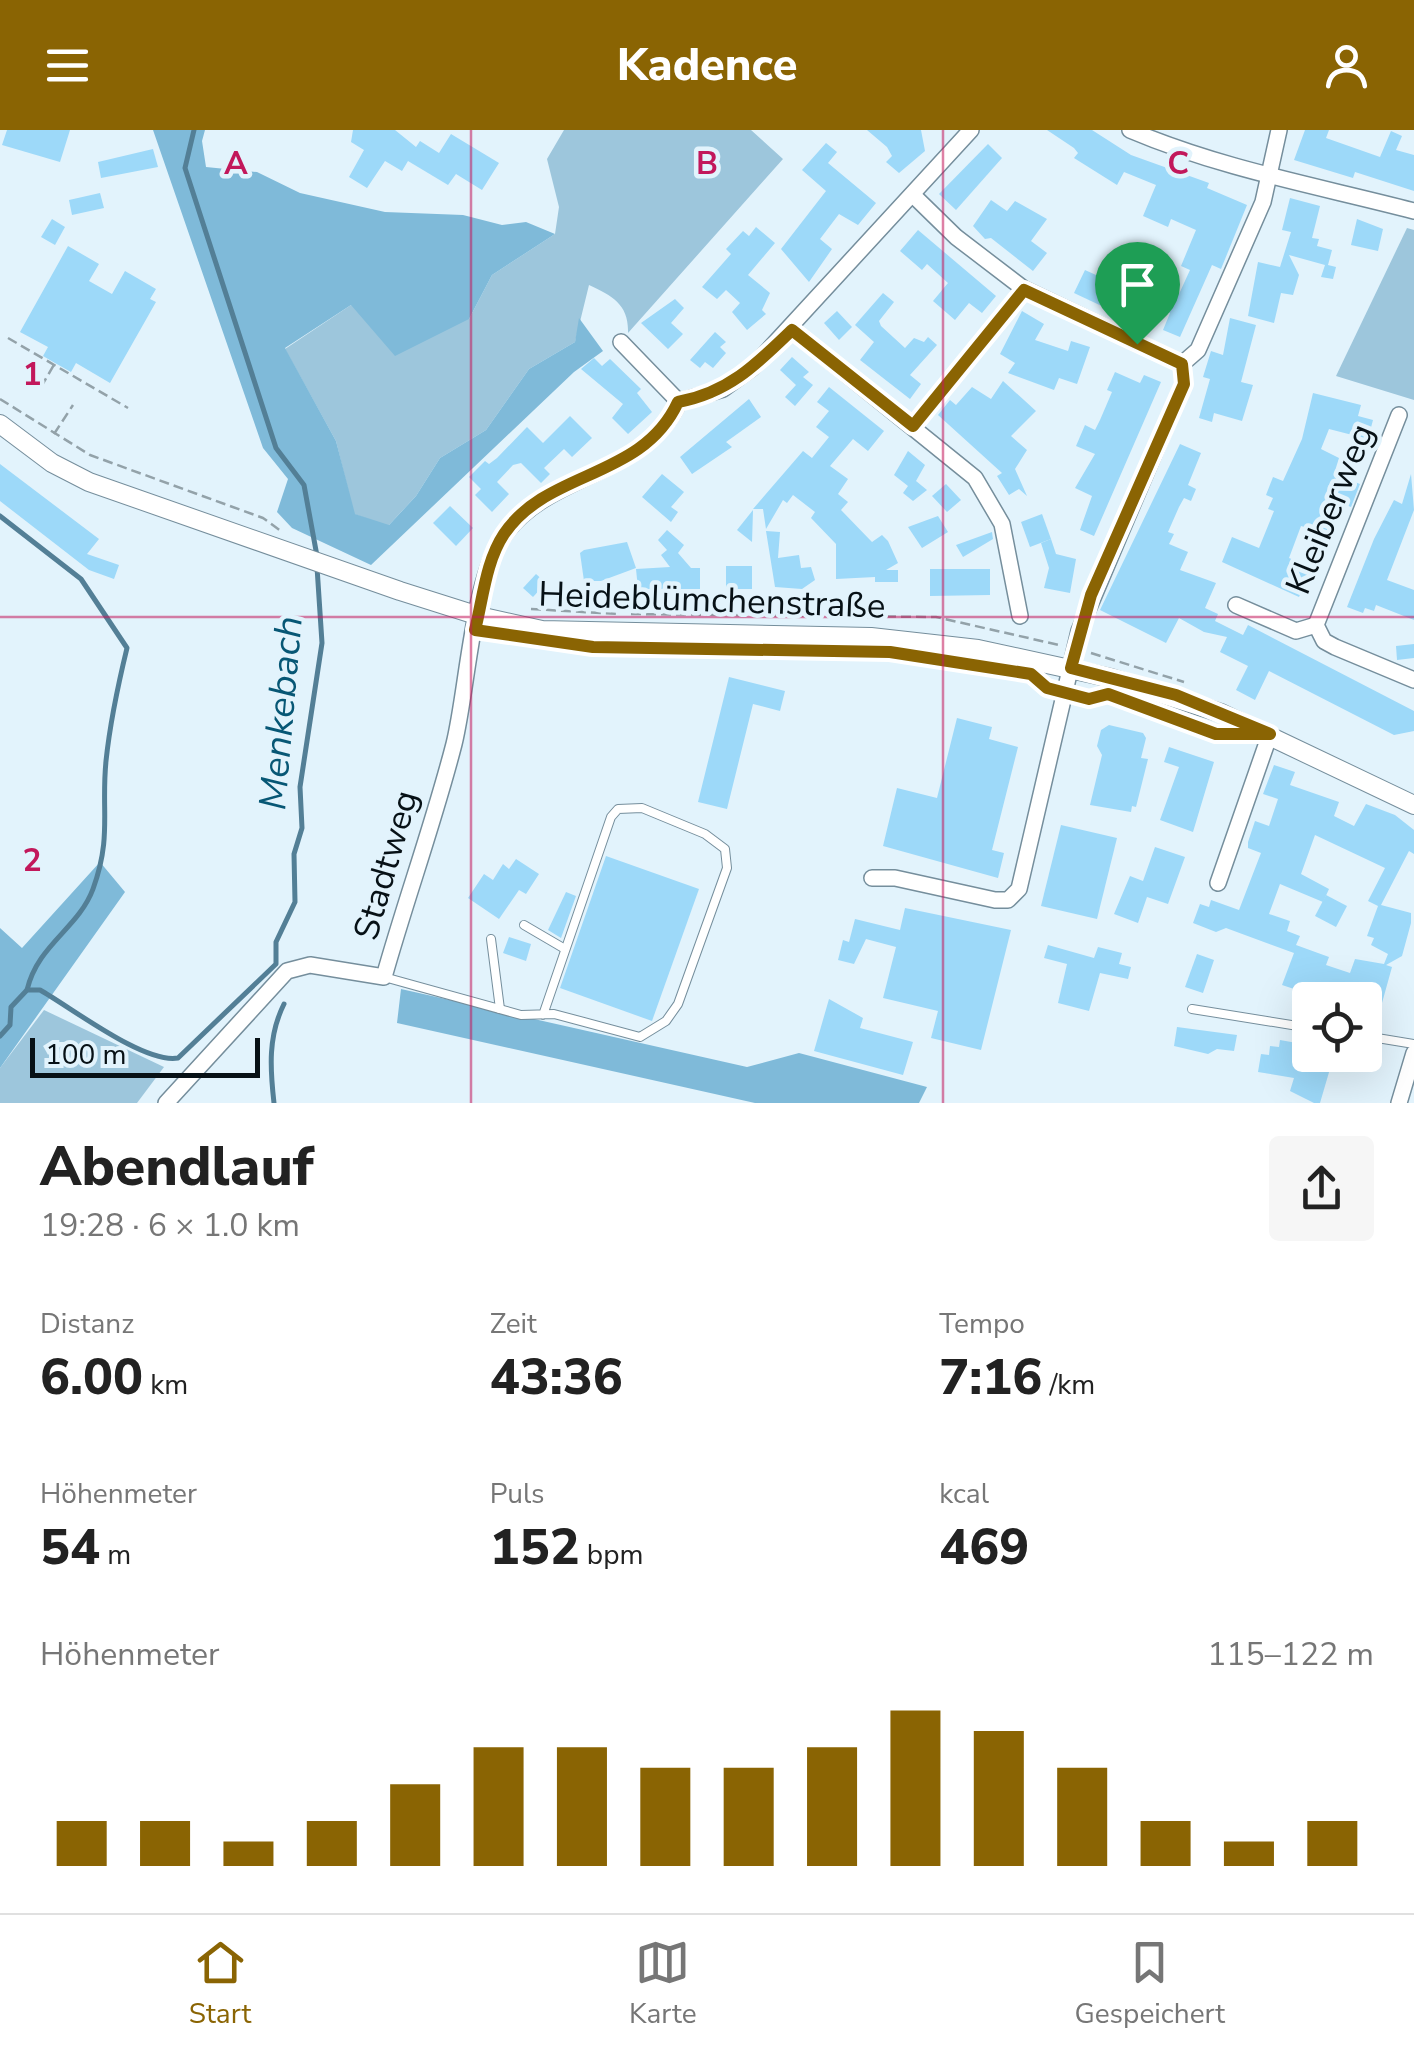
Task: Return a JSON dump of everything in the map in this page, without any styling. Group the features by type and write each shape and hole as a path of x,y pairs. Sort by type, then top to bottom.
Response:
{"street":[{"path":"620,342 678,402 723,389 792,330 971,130"},
{"path":"1130,130 1170,147 1268,176 1414,211"},
{"path":"1182,364 1198,350 1263,202 1279,130"},
{"path":"914,196 956,237 1024,290 1182,364"},
{"path":"792,330 975,478 993,502 1009,548 1020,616"},
{"path":"872,878 895,878 1008,900 1019,889 1091,595 1184,384 1182,364"},
{"name":"Stadtweg","path":"166,1103 287,971 310,965 384,977 454,744 490,564 504,534 550,494 646,446 667,427 678,402"},
{"name":"Kleiberweg","path":"1399,415 1316,624 1324,641 1414,680"},
{"name":"Heideblümchenstraße","path":"0,424 52,463 89,482 478,616 578,633 871,637 978,649 1176,695 1270,734 1414,804"},
{"name":"Kleiberweg","path":"1236,604 1296,631 1316,624"},
{"path":"1218,883 1270,734"},
{"path":"1399,1103 1414,1054"}],"lane":[{"path":"384,977 500,1008 543,1014 554,1014 640,1037 666,1021 678,1004 727,868 725,849 680,822 642,808 618,809 611,817 543,1014"},
{"path":"524,925 566,949"},
{"path":"491,939 500,1008"},
{"path":"1192,1009 1292,1025"},
{"path":"1382,1039 1414,1044"}],"path":[{"path":"913,426 1024,290"},
{"path":"8,338 128,408"},
{"path":"42,386 54,364"},
{"path":"0,399 54,435 110,463 263,518 289,537"},
{"path":"54,435 73,404"},
{"path":"1031,674 1047,688 1089,699 1108,694"},
{"path":"1137,704 1232,735"}],"shaded area":[{"path":"153,130 205,130 202,141 206,167 257,172 300,193 385,212 463,215 502,225 526,222 555,234 492,275 469,319 395,356 351,305 285,348 336,441 355,514 389,525 416,496 440,458 486,430 529,369 575,342 579,318 603,351 574,372 371,565 292,528 277,512 288,479 263,448"},
{"path":"564,130 751,130 783,159 628,333 626,315 618,303 589,285 575,342 529,369 486,430 440,458 416,496 388,526 354,514 336,441 285,349 351,305 469,319 492,275 555,234 559,207 547,159"},
{"path":"1407,228 1414,230 1414,400 1336,376"},
{"path":"100,862 125,892 0,1068 0,928 22,948"},
{"path":"401,989 747,1067 799,1053 927,1087 919,1103 755,1103 397,1023"},
{"path":"44,1010 164,1067 137,1103 0,1103 0,1068"}],"building":[{"path":"7,130 70,130 60,162 2,145"},
{"path":"353,130 395,130 416,147 420,141 439,153 451,134 499,163 482,190 456,174 448,185 408,161 402,171 385,161 367,188 349,177 364,150 351,142"},
{"path":"867,130 921,130 925,151 899,173 886,162 892,156 887,147"},
{"path":"1047,130 1092,130 1131,155 1209,183 1207,188 1247,205 1221,269 1212,265 1180,337 1163,330 1170,313 1142,301 1147,288 1160,294 1164,287 1179,294 1190,270 1181,266 1196,230 1171,219 1168,227 1143,216 1156,185 1124,172 1117,185 1074,158 1078,153 1074,148"},
{"path":"1305,130 1329,130 1326,138 1380,157 1391,131 1402,136 1396,150 1414,155 1414,191 1355,172 1353,178 1294,160"},
{"path":"826,143 837,152 828,163 876,203 858,225 839,214 820,239 832,249 809,282 781,249 826,191 802,170"},
{"path":"988,144 1002,158 956,210 939,194"},
{"path":"153,149 158,167 101,178 98,162"},
{"path":"100,193 104,208 72,215 69,200"},
{"path":"1290,198 1320,206 1312,238 1319,239 1317,246 1332,250 1328,265 1336,267 1333,279 1321,277 1325,265 1289,255 1299,275 1293,295 1281,293 1274,323 1248,316 1258,262 1280,267 1291,232 1282,230"},
{"path":"991,200 1007,211 1015,201 1047,219 1031,241 1047,253 1033,271 991,238 985,239 973,226"},
{"path":"52,219 65,227 55,245 41,237"},
{"path":"1357,219 1383,229 1378,251 1351,245"},
{"path":"756,227 775,243 748,275 770,293 762,310 766,314 747,330 732,312 740,303 726,290 717,299 702,287 731,254 726,249 743,231 749,236"},
{"path":"918,230 996,296 982,313 969,303 955,320 933,301 948,283 927,264 922,270 900,251"},
{"path":"68,246 99,264 89,281 112,294 125,271 156,289 150,299 156,302 110,383 76,363 71,372 55,363 43,356 48,347 20,332"},
{"path":"1114,266 1130,274 1108,309 1074,293 1085,270 1107,280"},
{"path":"883,293 894,302 879,321 881,326 905,348 914,338 924,342 928,337 937,345 910,375 921,384 910,399 860,360 874,342 855,325"},
{"path":"675,299 684,308 671,323 683,334 668,349 641,323"},
{"path":"837,311 852,327 839,340 824,323"},
{"path":"1022,311 1044,324 1035,340 1068,351 1071,341 1090,347 1077,384 1059,378 1054,390 1008,373 1015,363 1000,354"},
{"path":"1230,318 1256,325 1241,382 1253,385 1242,421 1214,413 1212,422 1199,418 1210,379 1203,377 1211,351 1223,355"},
{"path":"715,332 726,342 720,347 726,353 713,368 705,362 700,368 690,360"},
{"path":"792,357 809,372 803,377 813,385 795,406 785,397 796,385 780,370"},
{"path":"594,358 602,366 610,359 641,389 637,393 652,412 628,434 612,418 623,404 581,369"},
{"path":"1115,372 1140,383 1144,375 1161,382 1094,536 1080,530 1092,496 1075,488 1095,454 1076,446 1085,425 1095,430 1112,392 1107,390"},
{"path":"1003,381 1036,411 1011,436 1027,450 1015,469 1027,496 1019,489 1009,495 997,476 1002,473 938,415 950,400 956,405 972,387 991,399"},
{"path":"829,387 884,431 868,451 853,439 830,466 848,479 838,494 848,502 841,510 872,542 882,535 888,541 898,563 886,570 898,570 898,582 875,582 875,577 836,579 836,544 811,518 815,512 793,495 787,503 783,500 766,529 763,509 753,509 803,451 812,458 829,437 816,427 829,411 817,402"},
{"path":"1313,393 1361,405 1358,416 1373,420 1368,439 1329,429 1321,449 1339,458 1334,474 1360,484 1351,507 1341,503 1329,534 1301,526 1289,558 1311,567 1299,597 1222,562 1232,537 1259,548 1274,511 1268,509 1273,498 1266,495 1273,477 1283,481 1302,439"},
{"path":"749,399 761,417 726,442 732,447 692,474 680,457"},
{"path":"570,416 592,438 572,457 564,449 544,468 550,474 541,483 521,463 513,465 497,482 509,494 492,512 475,495 481,489 469,477 485,461 489,464 497,458 527,427 543,443"},
{"path":"1180,444 1201,453 1188,485 1196,489 1191,501 1184,498 1179,507 1168,532 1174,534 1169,544 1188,552 1180,570 1216,583 1205,608 1218,614 1215,621 1243,635 1248,625 1414,711 1414,731 1394,735 1269,671 1255,700 1236,690 1248,666 1220,652 1227,637 1204,632 1179,618 1166,643 1100,610"},
{"path":"908,451 925,465 916,481 927,490 913,501 903,493 908,486 894,475"},
{"path":"0,464 99,539 87,554 119,565 114,579 89,570 0,501"},
{"path":"662,474 684,492 671,507 678,512 671,522 642,497"},
{"path":"1411,474 1414,510 1387,580 1414,590 1414,620 1376,605 1374,611 1365,608 1363,613 1347,607 1374,539 1394,500 1402,504"},
{"path":"946,484 961,500 947,512 932,496"},
{"path":"450,506 473,528 456,546 433,523"},
{"path":"753,510 752,542 737,530"},
{"path":"1042,514 1051,539 1030,547 1021,522"},
{"path":"938,516 948,532 922,548 908,527"},
{"path":"667,530 684,545 678,553 691,568 700,568 700,589 638,589 636,569 670,567 661,555 667,550 658,540"},
{"path":"766,531 780,532 778,558 799,555 801,568 811,567 815,580 802,589 775,587"},
{"path":"992,532 993,539 963,557 956,545"},
{"path":"1051,539 1056,554 1076,559 1070,593 1044,588 1049,568 1041,543"},
{"path":"627,542 636,568 601,581 584,581 580,553"},
{"path":"726,566 752,566 752,589 726,589"},
{"path":"930,569 990,569 990,595 930,596"},
{"path":"536,574 546,583 533,597 523,588"},
{"path":"1414,644 1414,658 1397,660 1396,646"},
{"path":"729,677 785,691 780,711 753,704 727,809 698,802"},
{"path":"957,718 992,727 989,739 1018,747 992,850 1004,853 998,878 883,846 897,788 937,798"},
{"path":"1109,725 1143,733 1146,738 1141,758 1148,759 1136,807 1132,806 1131,812 1090,805 1102,755 1097,746 1101,730"},
{"path":"1169,747 1214,762 1193,832 1160,820 1179,767 1164,762"},
{"path":"1274,765 1295,772 1290,785 1339,802 1334,816 1354,826 1366,804 1395,815 1414,830 1414,854 1409,851 1381,905 1411,913 1402,956 1386,965 1392,967 1382,1003 1382,982 1292,982 1292,988 1282,985 1294,953 1226,928 1216,932 1193,923 1200,904 1209,907 1211,900 1239,910 1261,853 1248,848 1255,821 1269,826 1278,799 1263,794","holes":["1315,835 1385,868 1368,901 1378,906 1367,936 1374,938 1371,945 1388,954 1384,964 1355,959 1350,973 1326,965 1329,957 1296,945 1300,936 1287,931 1290,921 1269,914 1280,884 1323,902 1329,889 1301,874"]},
{"path":"1061,825 1117,838 1097,919 1041,906"},
{"path":"1155,847 1185,857 1168,904 1147,897 1138,923 1114,914 1130,876 1143,881"},
{"path":"606,856 699,889 652,1021 560,988"},
{"path":"516,859 539,874 526,894 519,890 499,919 468,898 484,874 493,880 503,864 509,869"},
{"path":"566,892 576,896 561,938 548,930"},
{"path":"1326,895 1347,906 1336,927 1315,916"},
{"path":"905,908 1011,930 981,1050 931,1038 938,1011 883,998 896,947 866,939 854,964 838,960 843,940 849,942 855,919 900,930"},
{"path":"509,937 531,944 526,961 503,953"},
{"path":"1048,945 1094,958 1098,947 1122,953 1119,964 1131,967 1128,979 1100,973 1089,1011 1058,1003 1067,964 1044,958"},
{"path":"1197,954 1214,960 1203,993 1185,987"},
{"path":"829,999 863,1018 860,1028 913,1042 903,1075 814,1051"},
{"path":"1177,1027 1237,1035 1234,1051 1217,1049 1208,1054 1174,1046"},
{"path":"1280,1040 1292,1042 1292,1072 1329,1072 1320,1103 1290,1091 1294,1078 1258,1072 1261,1054 1269,1055 1270,1046 1279,1047"}],"waterway":[{"name":"Menkebach","path":"194,130 185,168 276,448 304,485 317,556"},
{"path":"0,516 81,579 127,648 108,747 99,871 86,903 40,960 27,990"},
{"name":"Menkebach","path":"0,1036 10,1025 11,1007 27,990 40,990 128,1044 164,1058 178,1058 276,964 276,942 295,902 294,854 302,828 300,787 322,643 317,567"},
{"path":"274,1103 272,1052 284,1004"}],"route":[{"path":"1024,290 1137,344 1182,364 1184,384 1091,595 1071,668 1176,695 1270,734 1216,734 1108,694 1089,699 1047,688 1031,674 890,652 593,647 475,630 490,564 504,534 525,512 550,494 614,466 646,446 667,427 678,402 723,389 792,330 913,426 1024,290"}]}
